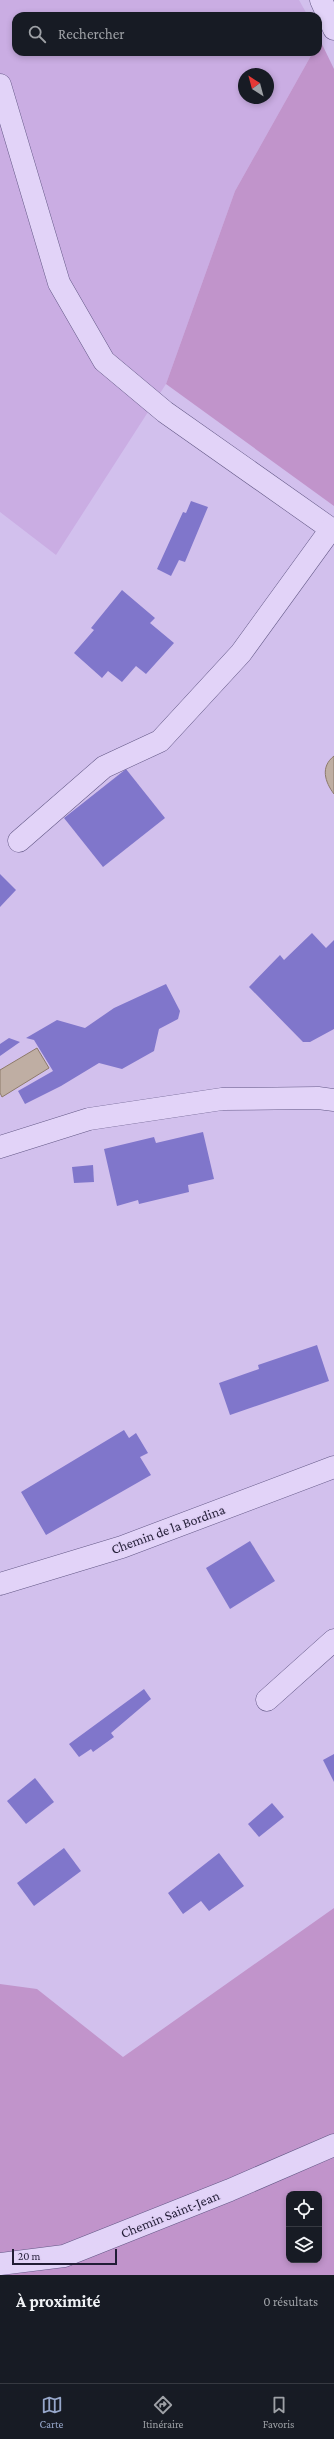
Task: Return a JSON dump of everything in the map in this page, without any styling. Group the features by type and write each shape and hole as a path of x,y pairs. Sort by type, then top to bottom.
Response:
{"street":[{"path":"322,0 334,29"},
{"path":"0,85 59,283 104,361 165,412 332,530 241,653 160,742 104,767 19,841"},
{"path":"0,1146 89,1119 222,1099 318,1098 334,1100"},
{"name":"Chemin de la Bordina","path":"0,1584 122,1547 334,1467"},
{"path":"267,1700 334,1640"},
{"name":"Chemin Saint-Jean","path":"0,2264 64,2256 230,2190 334,2145"}],"shaded area":[{"path":"0,0 299,0 306,12 12,12 12,56 311,56 235,191 166,384 56,555 0,512"},
{"path":"322,44 334,69 334,506 166,384 235,191 311,56 322,56"},
{"path":"334,756 334,794 326,780 325,770 330,760"},
{"path":"37,1048 49,1068 2,1097 0,1093 0,1070"},
{"path":"334,1908 334,2275 0,2275 0,1984 37,1989 123,2057"}],"building":[{"path":"191,501 208,507 185,562 179,560 171,576 157,569 183,512 186,513"},
{"path":"122,590 155,618 150,623 174,643 146,674 136,666 122,682 108,671 102,678 74,653 94,630 91,628"},
{"path":"126,769 165,818 103,867 64,818"},
{"path":"0,874 16,890 0,907"},
{"path":"312,933 326,948 334,940 334,1029 310,1042 303,1042 249,987 280,955 284,960"},
{"path":"166,984 180,1011 178,1019 159,1029 154,1051 122,1069 99,1063 61,1086 25,1104 18,1091 53,1071 34,1040 26,1038 57,1020 85,1028 114,1008"},
{"path":"9,1038 20,1042 0,1056 0,1044"},
{"path":"203,1132 214,1179 188,1185 189,1192 139,1204 138,1200 117,1206 104,1149 154,1137 156,1143"},
{"path":"93,1165 94,1182 74,1183 72,1167"},
{"path":"317,1345 329,1381 230,1415 219,1383 259,1369 258,1365"},
{"path":"124,1430 129,1438 136,1433 148,1453 140,1457 151,1475 46,1535 21,1492"},
{"path":"250,1541 275,1581 230,1609 206,1568"},
{"path":"144,1689 151,1699 111,1733 114,1737 93,1752 91,1749 79,1757 69,1744"},
{"path":"334,1754 334,1782 323,1760"},
{"path":"35,1778 54,1802 26,1824 7,1801"},
{"path":"272,1803 284,1817 259,1837 248,1824"},
{"path":"64,1848 81,1871 34,1906 17,1883"},
{"path":"219,1853 244,1886 209,1911 201,1901 183,1914 168,1893"}]}
